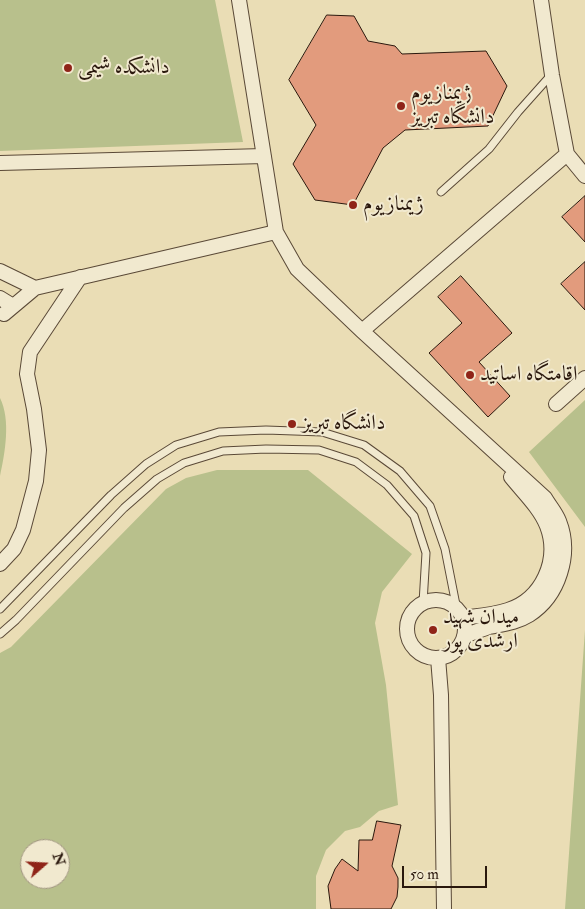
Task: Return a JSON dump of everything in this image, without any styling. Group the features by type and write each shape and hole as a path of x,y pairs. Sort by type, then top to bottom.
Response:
{"street":[{"path":"239,0 276,232 297,269 545,498 559,520 565,543 561,572 549,597 529,615 512,623 487,628 464,636"},
{"path":"540,0 567,154 585,176"},
{"path":"362,331 567,154"},
{"path":"0,163 264,156"},
{"path":"0,298 8,310 35,288 276,232"},
{"path":"0,271 35,288"},
{"path":"0,564 14,549 23,530 36,481 39,450 27,374 30,352 80,277"},
{"path":"556,404 585,378"},
{"path":"460,614 508,610 522,604 539,589 549,568 552,544 547,525 535,506 480,440"},
{"path":"440,600 450,604 460,614 464,636 460,644 447,656 438,658 421,654 409,641 407,624 410,615 423,603 440,600"},
{"path":"438,658 441,694 444,909"}],"lane":[{"path":"239,0 244,0"},
{"path":"441,192 490,149 518,112 552,75"},
{"path":"0,610 111,495 146,464 176,445 219,432 266,430 322,432 364,445 400,471 430,506 445,549 460,614"},
{"path":"0,634 16,620 124,508 157,479 184,463 223,450 319,450 356,462 387,485 414,516 426,553 423,603"}],"green space":[{"path":"0,0 215,0 243,142 0,151"},
{"path":"0,398 6,426 5,447 0,476"},
{"path":"585,400 585,527 529,452"},
{"path":"217,470 308,470 412,554 382,592 375,623 386,685 398,805 379,811 360,827 345,831 326,850 316,876 316,909 0,909 0,653 11,647 166,489 186,478"},
{"path":"585,630 585,909 565,909"}],"building":[{"name":"ژیمنازیوم دانشگاه تبریز","path":"327,15 354,16 368,41 395,46 402,54 486,51 507,86 488,126 405,130 383,148 353,205 315,200 293,164 316,125 289,80"},
{"path":"585,196 585,242 562,217"},
{"name":"اقامتگاه اساتید","path":"585,262 585,310 561,284"},
{"path":"461,276 512,333 479,362 510,396 488,417 429,353 462,323 438,297"},
{"path":"377,821 401,825 392,866 398,878 397,897 391,909 331,909 328,886 335,869 342,859 358,871 359,840 372,840"}],"place":[{"name":"دانشکده شیمی","path":"68,68"},
{"name":"ژیمنازیوم دانشگاه تبریز","path":"401,106"},
{"name":"ژیمنازیوم","path":"353,205"},
{"name":"اقامتگاه اساتید","path":"470,375"},
{"name":"دانشگاه تبریز","path":"292,424"},
{"name":"میدان شهید ارشدی پور","path":"433,630"}]}
